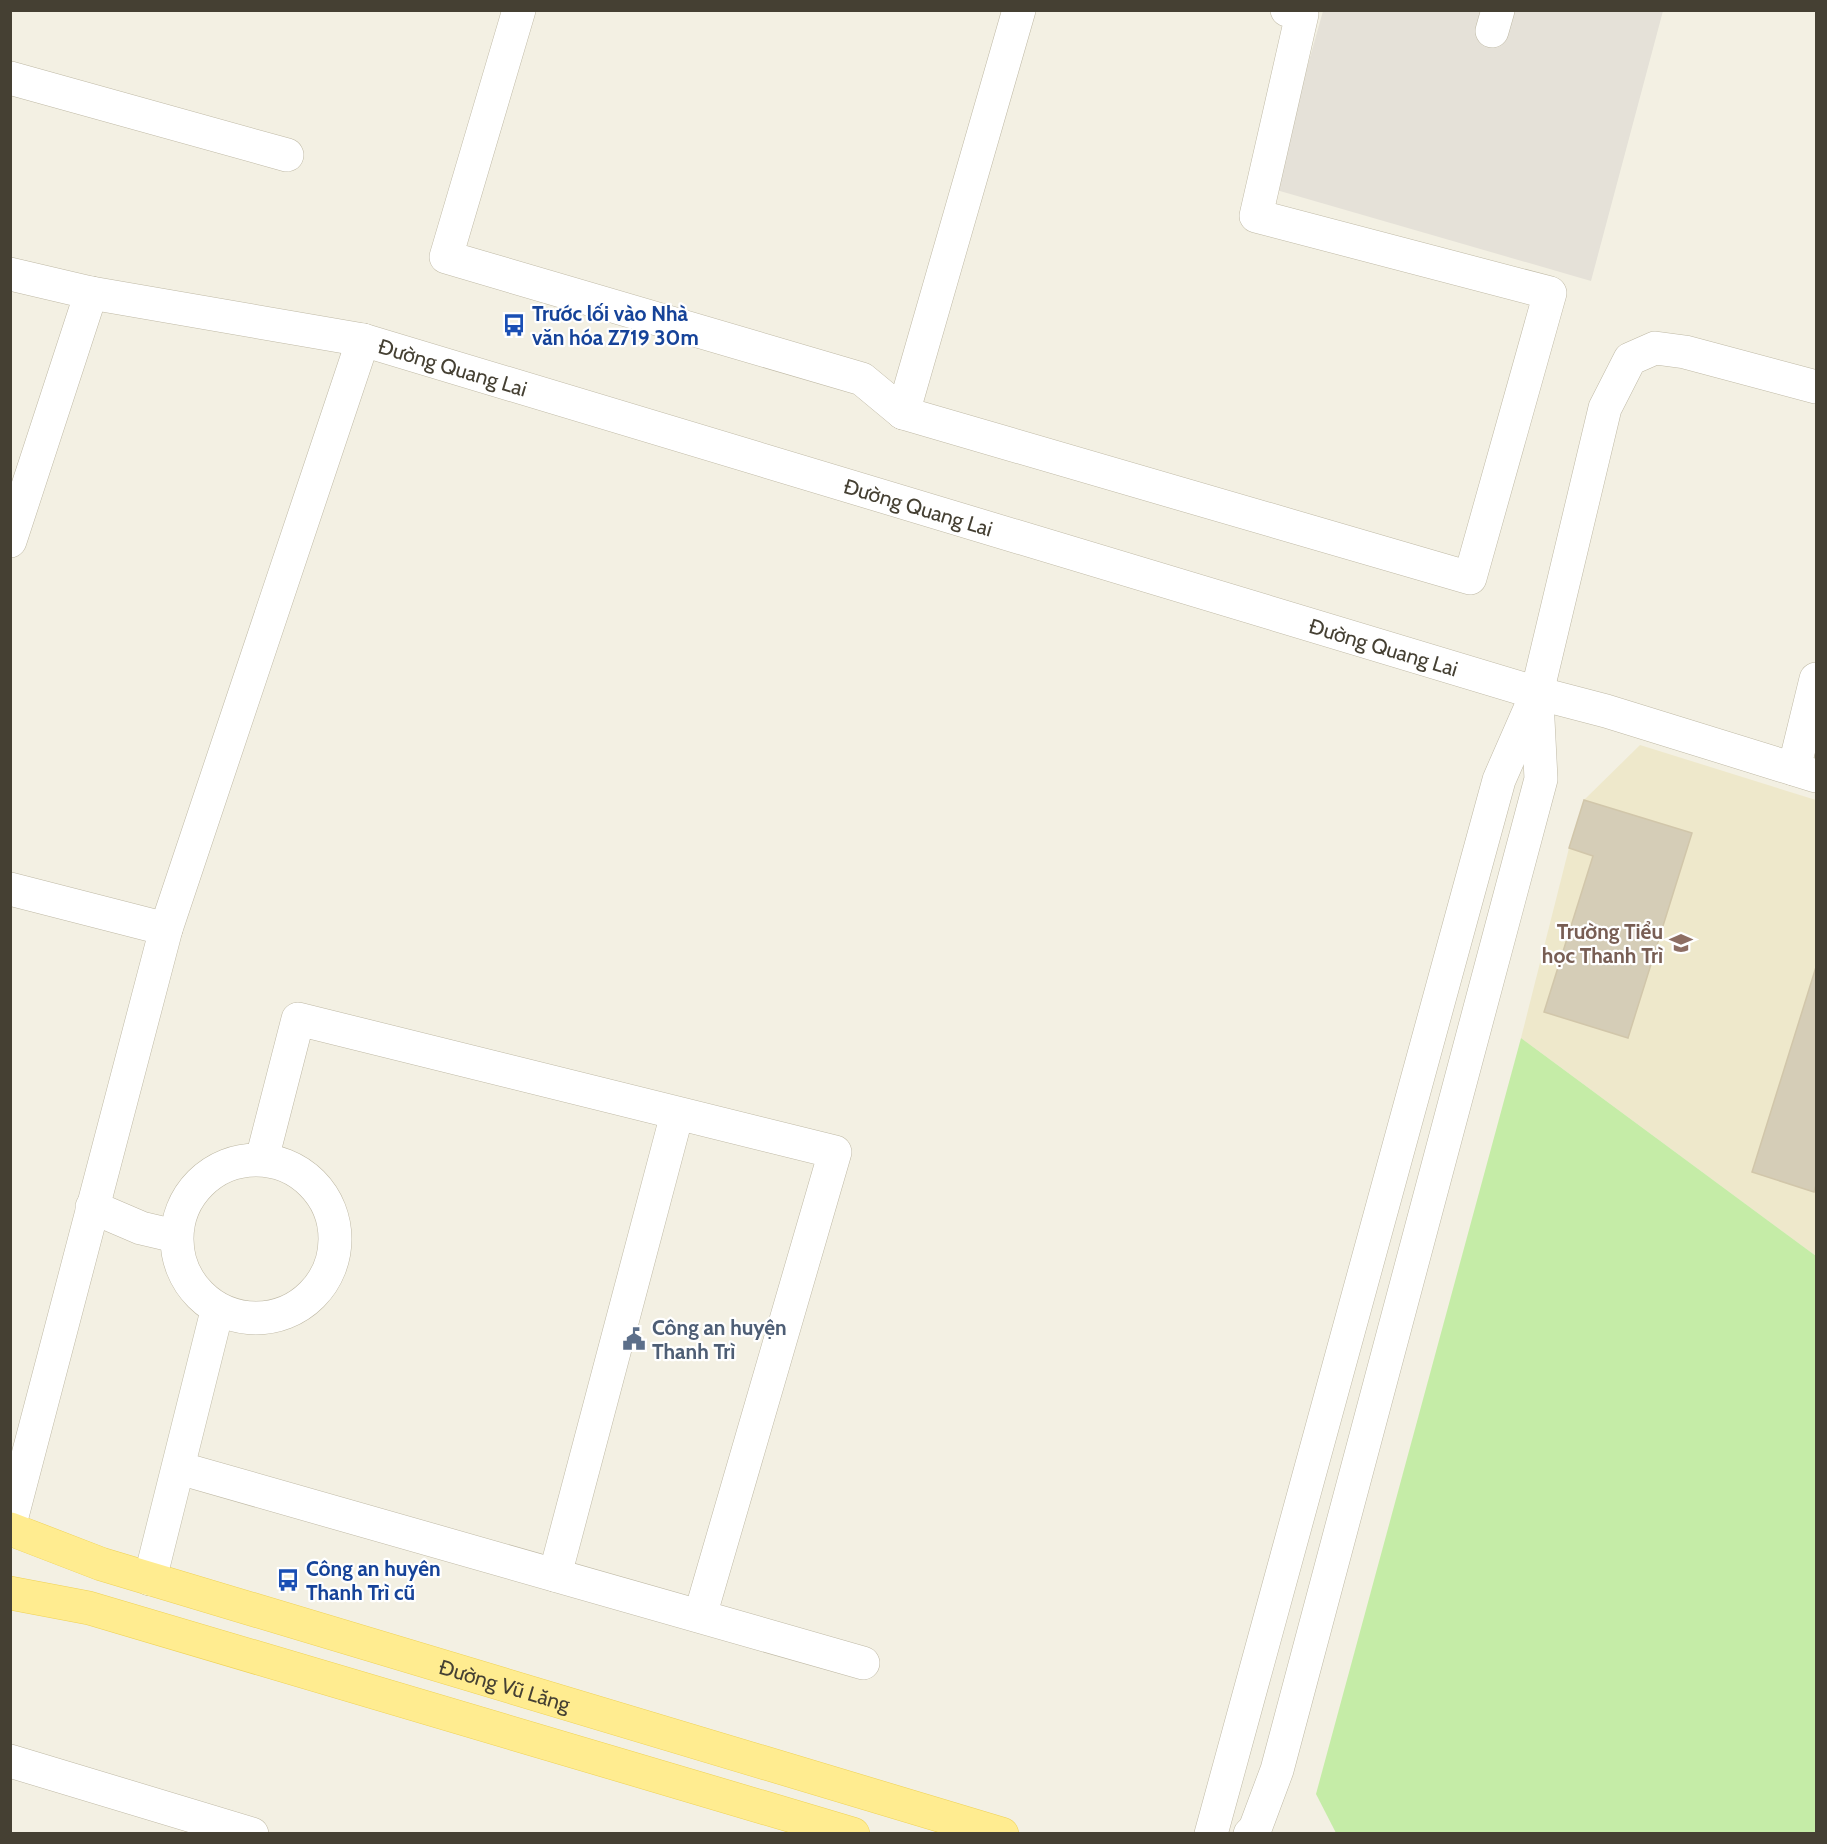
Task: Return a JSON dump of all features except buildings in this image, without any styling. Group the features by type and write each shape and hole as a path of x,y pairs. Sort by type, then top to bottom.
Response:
{"main road":[{"name":"Đường Vũ Lăng","path":"10,1529 101,1564 1002,1833"},
{"name":"Đường Vũ Lăng","path":"10,1593 88,1608 853,1833"}],"street":[{"path":"519,10 446,257 862,380 903,413 1470,578 1550,292 1256,216 1302,14 1287,10"},
{"path":"903,413 1019,10"},
{"path":"10,78 287,155"},
{"name":"Đường Quang Lai","path":"10,274 91,293 363,340 1805,772"},
{"path":"10,541 91,293"},
{"path":"10,1524 166,929 363,340"},
{"path":"1211,1833 1499,780 1537,693 1605,408 1630,359 1655,348 1685,352 1816,387"},
{"path":"1805,772 1816,679"},
{"path":"1250,1833 1255,1829 1277,1770 1541,779 1537,693"},
{"path":"10,889 166,929"},
{"path":"262,1159 298,1019 835,1152 700,1616"},
{"path":"555,1575 677,1114"},
{"path":"262,1159 305,1176 333,1214 333,1262 308,1302 264,1320 218,1311 185,1280 175,1236 189,1195 212,1174 220,1167 262,1159"},
{"path":"92,1207 141,1228 175,1236"},
{"path":"1366,1267 1409,1275"},
{"path":"150,1579 218,1311"},
{"path":"178,1468 863,1663"},
{"path":"10,1761 185,1824 252,1833"}],"shaded area":[{"path":"1323,11 1663,11 1591,281 1273,189"},
{"name":"Trường Tiểu học Thanh Trì","path":"1640,745 1816,800 1816,1256 1521,1038 1569,848 1584,800"}],"green space":[{"path":"1521,1038 1816,1256 1816,1833 1336,1833 1316,1794"}],"place":[{"name":"Trước lối vào Nhà văn hóa Z719 30m","path":"514,325"},
{"name":"Trường Tiểu học Thanh Trì","path":"1681,943"},
{"name":"Công an huyện Thanh Trì","path":"634,1339"},
{"name":"Công an huyên Thanh Trì cũ","path":"288,1580"}]}
